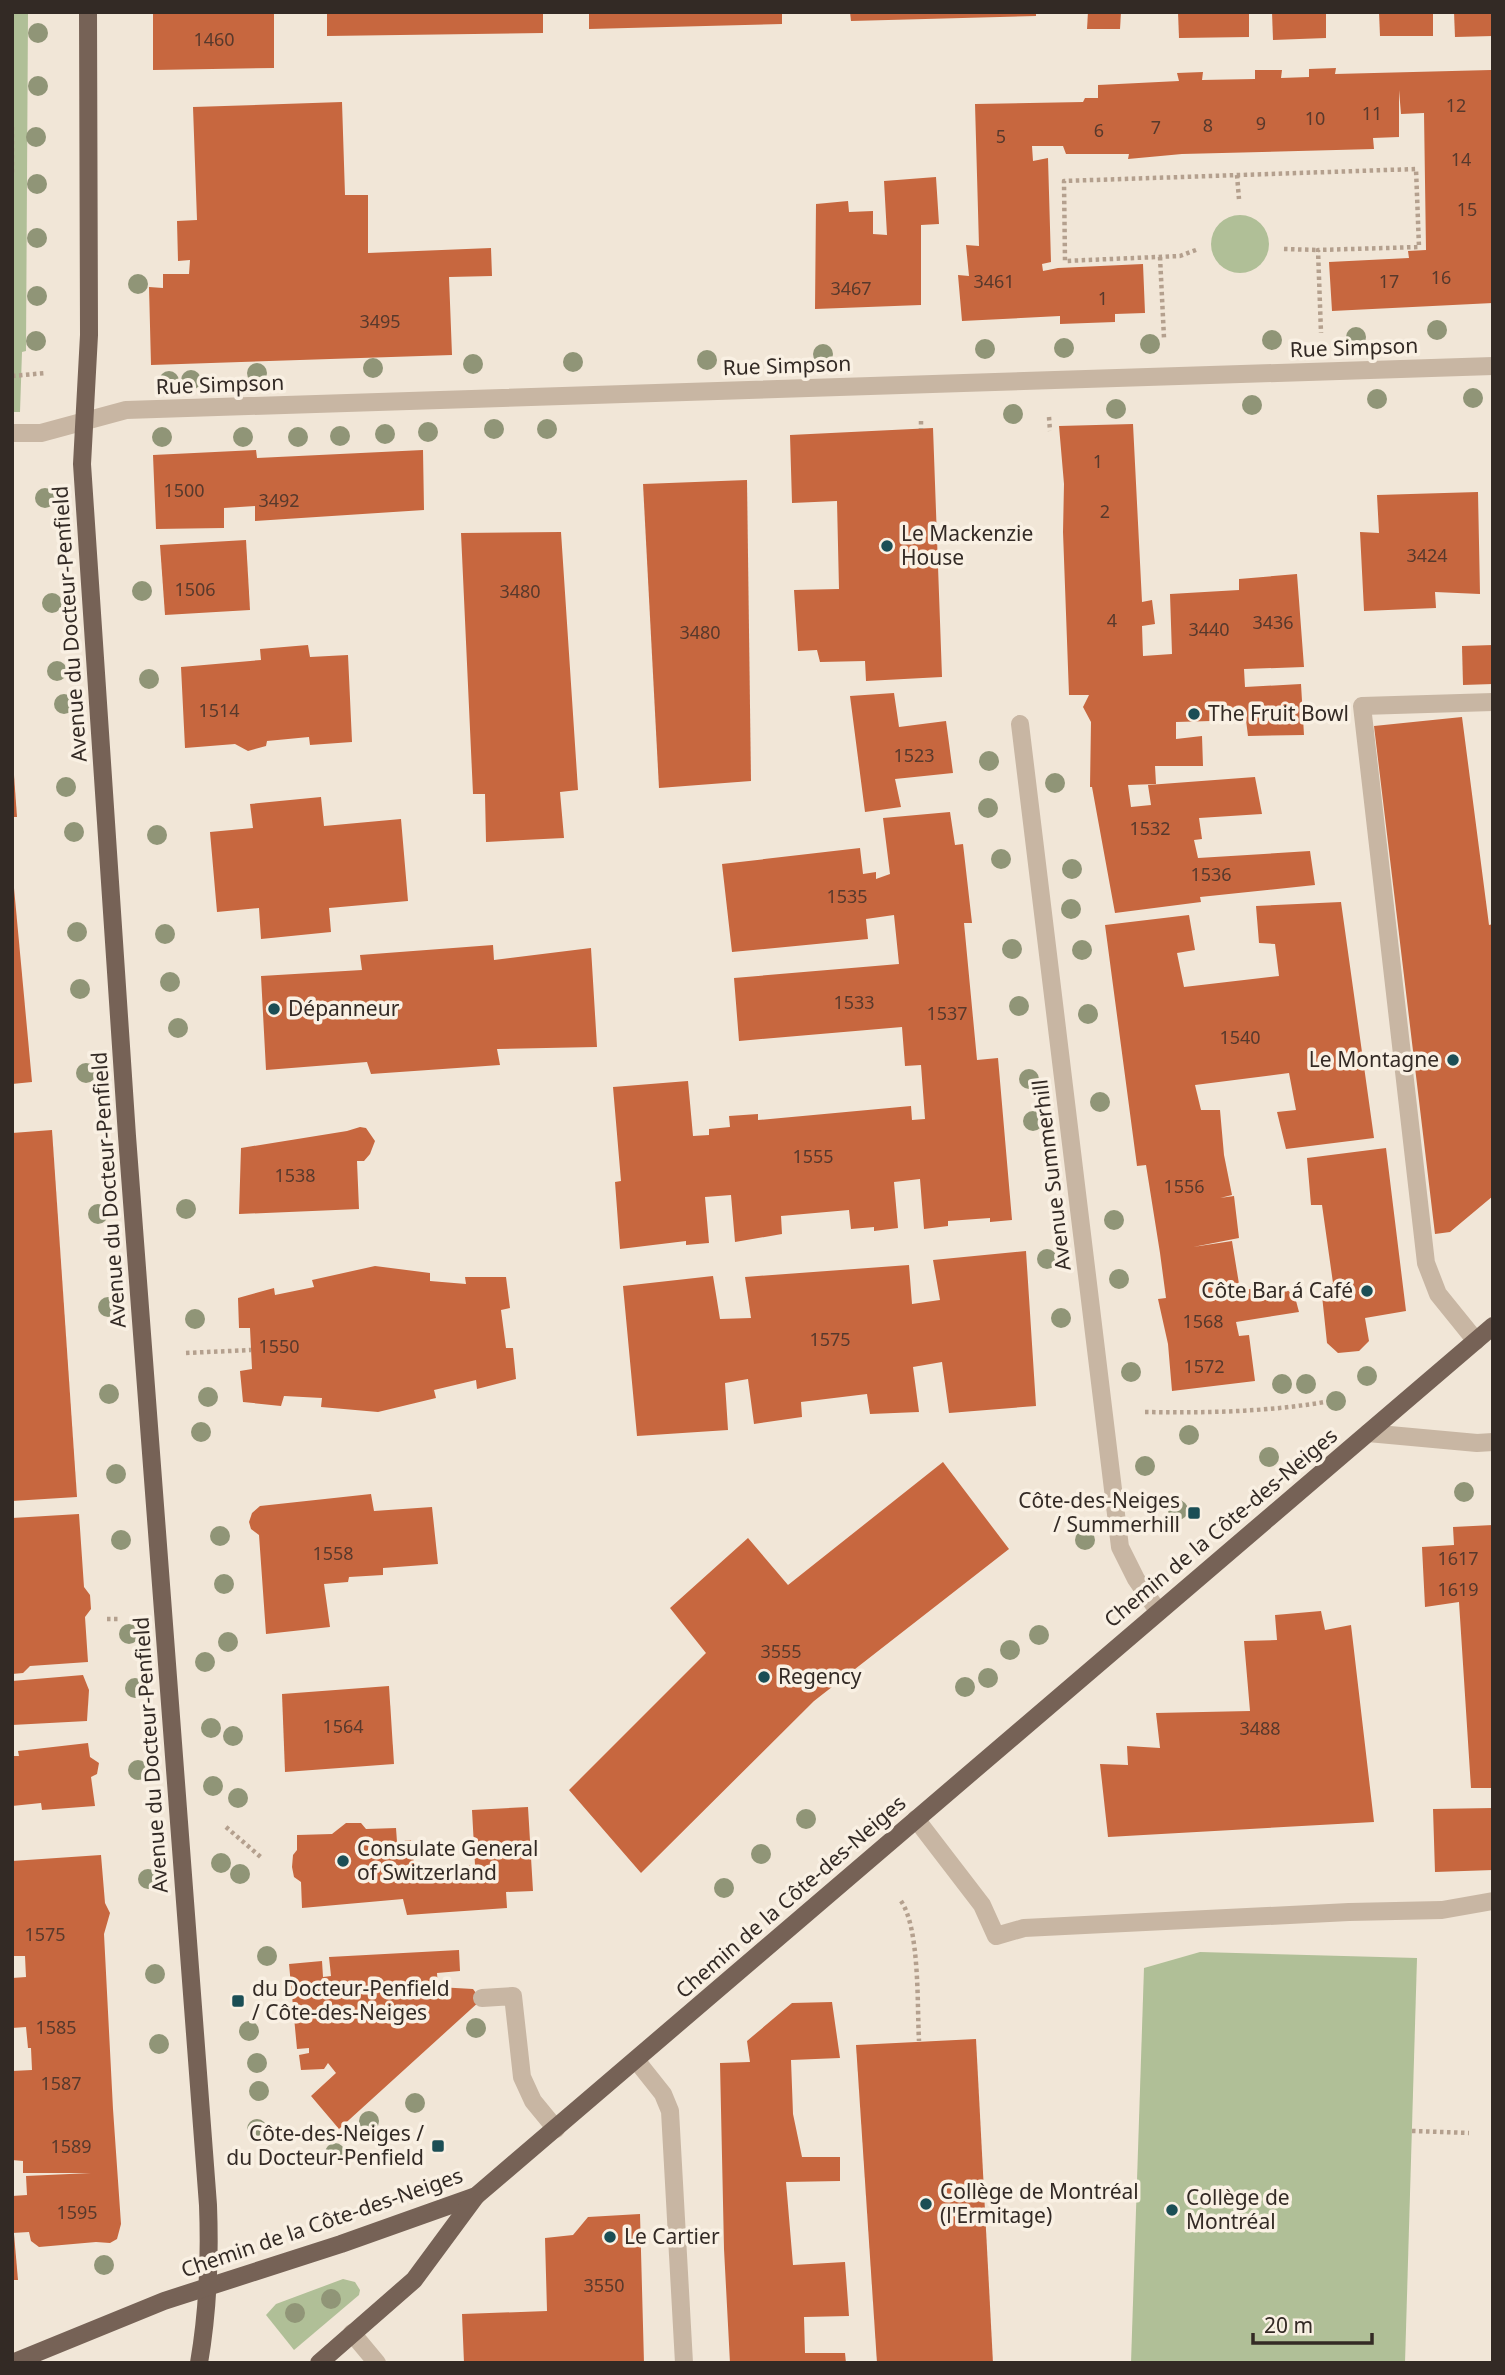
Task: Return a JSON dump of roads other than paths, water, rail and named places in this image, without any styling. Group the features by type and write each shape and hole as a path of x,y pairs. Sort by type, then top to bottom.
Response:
{"main road":[{"name":"Avenue du Docteur-Penfield","path":"88,12 89,335 82,464 116,978 205,2171 209,2237 204,2338 199,2363"},
{"name":"Chemin de la Côte-des-Neiges","path":"12,2363 128,2314 476,2196 1493,1326"},
{"path":"319,2363 414,2280 476,2196"}],"street":[{"name":"Rue Simpson","path":"12,433 41,433 125,410 1493,366"},
{"path":"1476,1341 1438,1294 1426,1264 1362,706 1493,702"},
{"name":"Avenue Summerhill","path":"1020,724 1121,1547 1136,1579 1158,1611"},
{"path":"1368,1433 1477,1443 1493,1442"},
{"path":"916,1819 982,1905 996,1936 1024,1928 1442,1910 1493,1901"},
{"path":"482,1998 513,1996 522,2077 533,2101 556,2129"},
{"path":"636,2060 663,2094 670,2111 684,2363"},
{"path":"352,2333 377,2363"},
{"name":"Chemin de la Côte-des-Neiges","path":"12,2354 32,2353"}],"place":[{"name":"Le Mackenzie House","path":"887,546"},
{"name":"The Fruit Bowl","path":"1194,714"},
{"name":"Dépanneur","path":"274,1009"},
{"name":"Le Montagne","path":"1453,1060"},
{"name":"Côte Bar á Café","path":"1367,1291"},
{"name":"Côte-des-Neiges / Summerhill","path":"1194,1513"},
{"name":"Regency","path":"764,1677"},
{"name":"Consulate General of Switzerland","path":"343,1861"},
{"name":"du Docteur-Penfield / Côte-des-Neiges","path":"238,2001"},
{"name":"Côte-des-Neiges / du Docteur-Penfield","path":"438,2146"},
{"name":"Collège de Montréal (l'Ermitage)","path":"926,2204"},
{"name":"Collège de Montréal","path":"1172,2210"},
{"name":"Le Cartier","path":"610,2237"}]}
